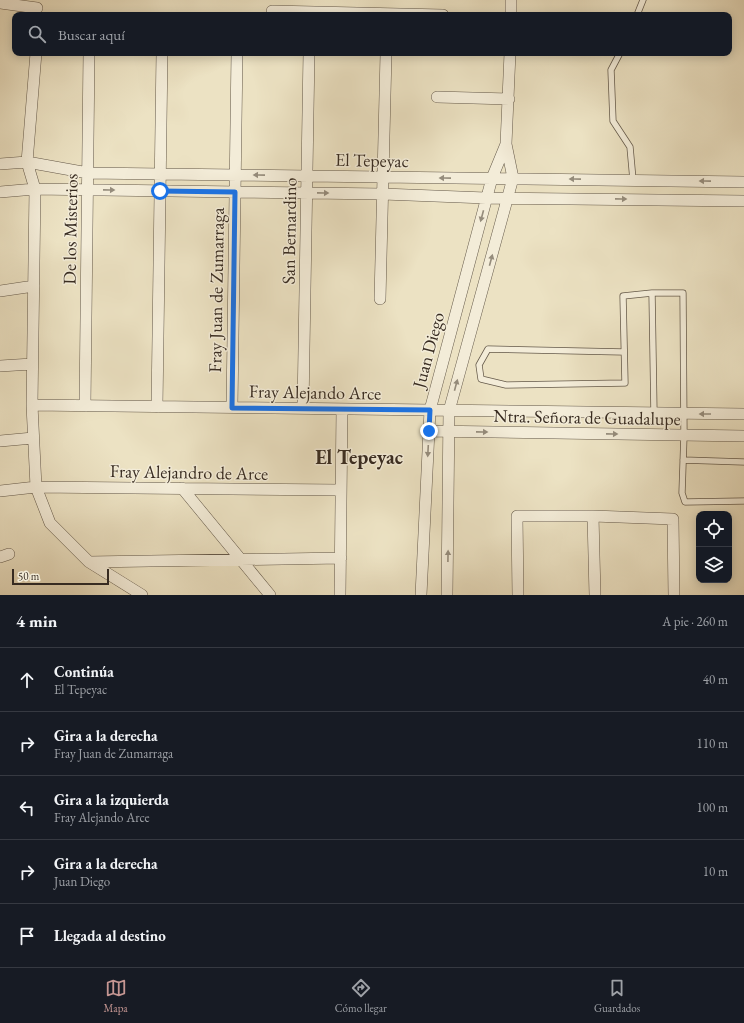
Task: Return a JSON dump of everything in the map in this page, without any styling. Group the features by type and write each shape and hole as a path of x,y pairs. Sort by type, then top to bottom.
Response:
{"street":[{"path":"510,12 511,0"},
{"path":"0,3 37,8"},
{"path":"272,11 315,12"},
{"path":"36,56 27,162 35,189 32,438 36,487 50,523 89,562 142,595"},
{"name":"De los Misterios","path":"85,406 89,56"},
{"path":"157,407 162,56"},
{"name":"Fray Juan de Zumarraga","path":"232,408 236,56"},
{"name":"San Bernardino","path":"303,408 309,56"},
{"path":"380,300 386,56"},
{"name":"Juan Diego","path":"447,595 449,411 513,178 506,144 510,56"},
{"path":"437,97 509,99"},
{"name":"Juan Diego","path":"421,595 430,410 486,198 492,178 506,144"},
{"name":"El Tepeyac","path":"0,164 27,162 88,173 744,182"},
{"name":"El Tepeyac","path":"0,192 35,189 383,194 486,198 744,201"},
{"path":"0,291 34,286"},
{"path":"0,366 32,364"},
{"name":"Fray Alejando Arce","path":"32,405 430,410"},
{"path":"340,595 342,409"},
{"name":"Ntra. Señora de Guadalupe","path":"430,410 744,414"},
{"name":"Ntra. Señora de Guadalupe","path":"429,431 744,436"},
{"path":"0,441 32,438"},
{"name":"Fray Alejandro de Arce","path":"0,491 36,487 341,490"},
{"path":"182,488 270,595"},
{"path":"518,595 517,516 593,516 673,519 674,595"},
{"path":"593,516 595,595"},
{"path":"89,562 341,558"}],"lane":[{"path":"638,12 643,0"},
{"path":"618,56 611,70 613,121 630,147 633,180"},
{"path":"624,352 488,349 478,365 481,379 506,385 625,383 623,296 652,293 683,293 684,435 682,493 685,502 744,502"},
{"path":"652,293 654,413"},
{"path":"683,460 744,462"}],"district":[{"name":"El Tepeyac","path":"359,457"}],"route":[{"path":"160,191 235,192 232,408 430,410 429,431"}]}
